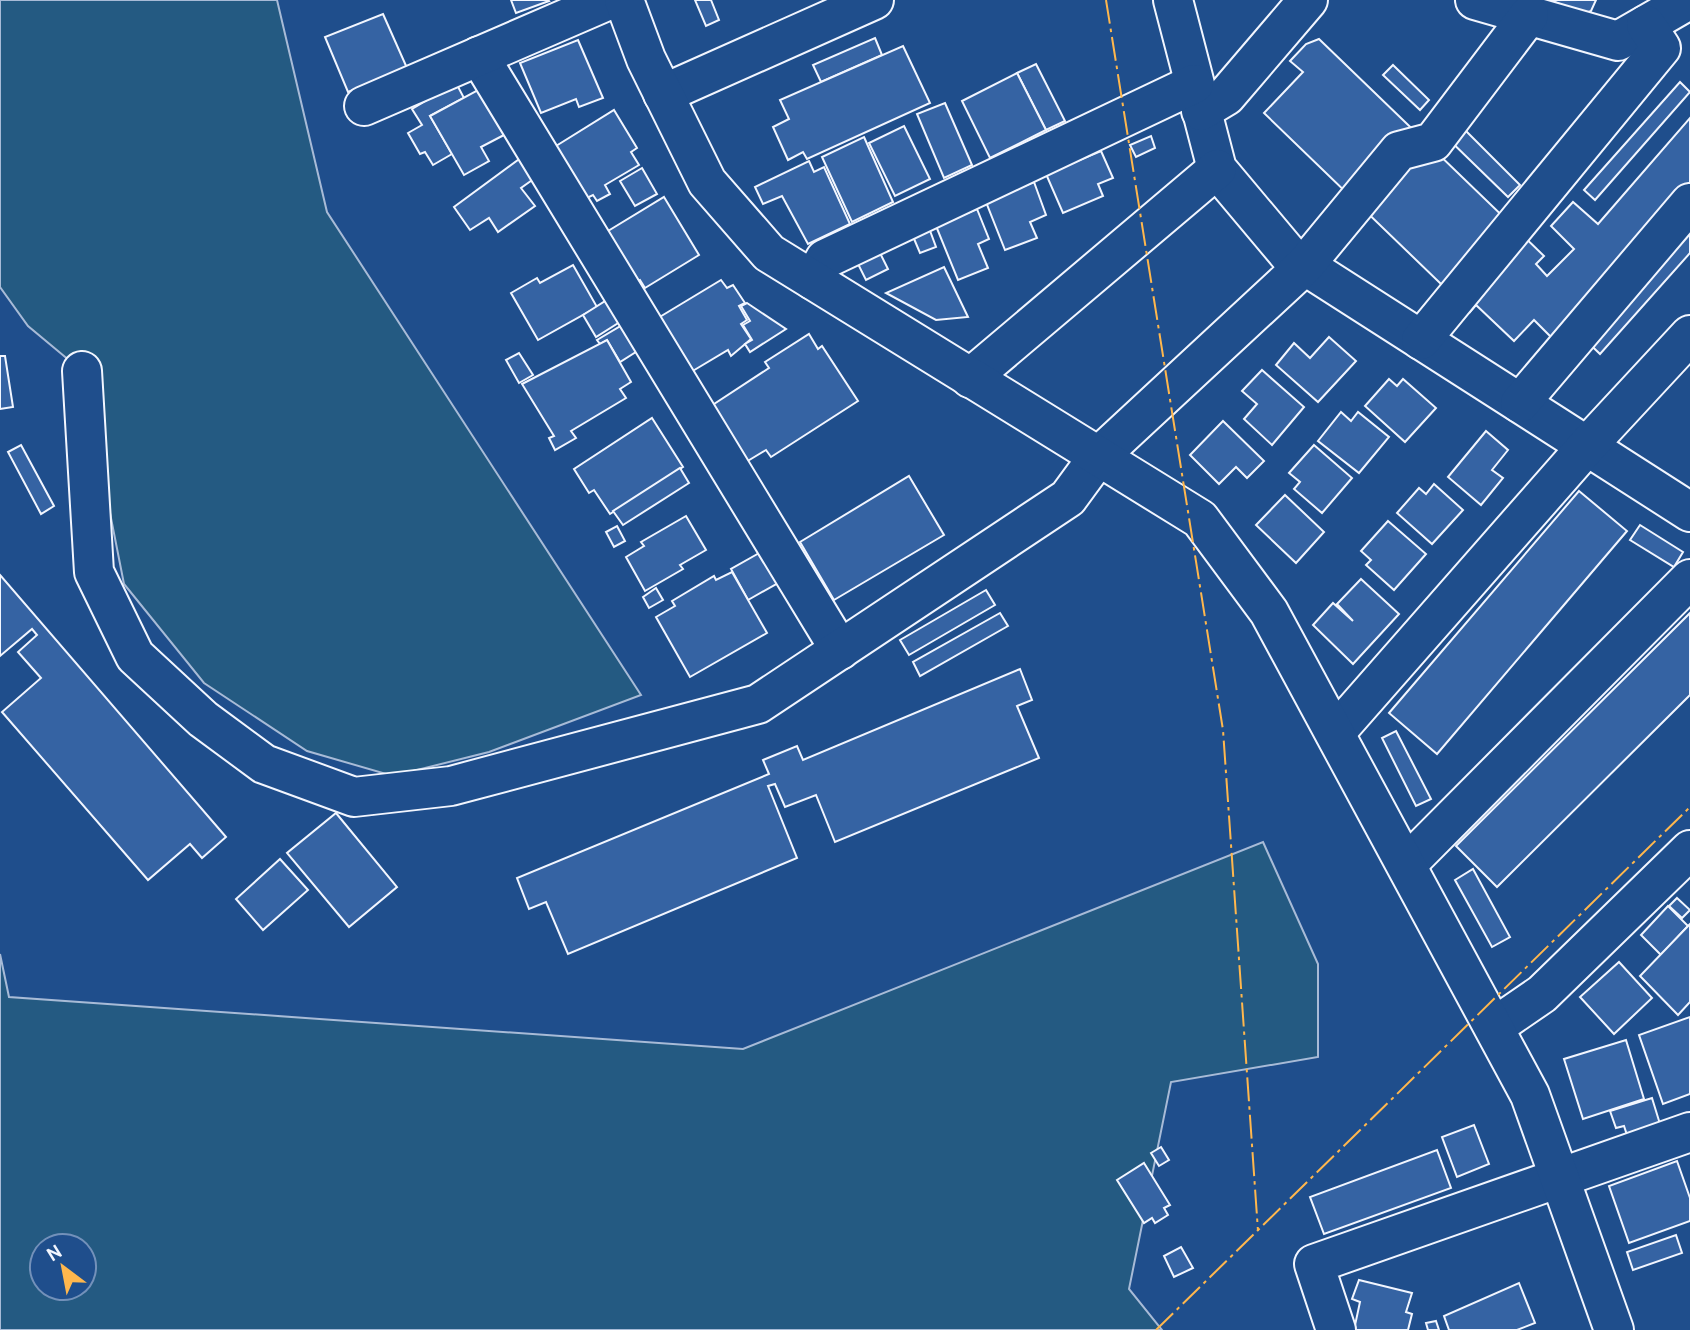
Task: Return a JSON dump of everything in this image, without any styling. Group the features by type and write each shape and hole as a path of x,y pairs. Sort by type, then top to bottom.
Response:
{"street":[{"path":"364,106 609,0"},
{"path":"624,0 646,59 707,182 769,253 1199,519 1269,612 1530,1095 1614,1330"},
{"path":"663,94 874,0"},
{"path":"1173,0 1217,169 1290,256 1690,512"},
{"path":"813,280 825,259 1198,97 1226,96 1308,0"},
{"path":"1475,0 1618,41 1689,0"},
{"path":"82,371 94,572 135,656 203,719 264,764 354,797 452,786 758,704 1068,498 1098,457 1304,265 1399,150 1433,142 1529,15"},
{"path":"1421,340 1661,48 1646,25"},
{"path":"479,57 840,650"},
{"path":"970,378 1217,169"},
{"path":"1520,403 1690,203"},
{"path":"1335,733 1587,446 1690,335"},
{"path":"1407,864 1690,579"},
{"path":"1494,1027 1542,994 1690,850"},
{"path":"1336,1330 1314,1264 1559,1175 1690,1132"}],"shaded area":[{"path":"0,0 277,0 327,212 641,695 489,752 393,776 307,751 204,683 124,584 82,371 28,326 0,287"},
{"path":"1263,842 1318,964 1318,1057 1171,1082 1129,1289 1162,1330 0,1330 0,954 9,997 743,1049"}],"building":[{"path":"511,0 548,0 549,1 516,13"},
{"path":"695,0 711,0 719,20 706,26"},
{"path":"1550,0 1596,0 1591,11 1584,14"},
{"path":"383,14 407,68 348,92 325,37"},
{"path":"875,38 882,55 821,82 813,65"},
{"path":"1319,39 1544,256 1536,264 1547,276 1574,249 1551,226 1573,202 1598,224 1690,118 1690,253 1600,354 1572,327 1557,343 1534,320 1514,341 1476,305 1470,312 1264,113 1303,72 1290,61 1306,44"},
{"path":"578,40 603,98 579,107 576,99 541,113 520,63"},
{"path":"903,46 930,103 807,159 803,152 788,160 773,127 789,119 780,100"},
{"path":"1036,64 1065,121 1046,130 1017,73"},
{"path":"1393,65 1429,100 1420,110 1383,75"},
{"path":"1017,73 1046,130 990,158 962,101"},
{"path":"1680,82 1690,92 1595,200 1584,190"},
{"path":"456,83 464,98 430,116 452,154 433,165 425,152 420,154 408,133 422,125 412,109"},
{"path":"478,90 504,135 481,147 489,161 464,175 430,116"},
{"path":"945,103 972,165 944,178 917,114"},
{"path":"614,110 637,148 631,152 639,165 605,185 610,194 597,201 593,195 587,198 556,146"},
{"path":"1452,117 1520,185 1508,197 1439,130"},
{"path":"904,126 930,179 895,196 869,143"},
{"path":"1151,136 1155,148 1136,157 1130,145"},
{"path":"864,137 893,202 852,222 822,157"},
{"path":"1101,151 1113,178 1098,184 1103,196 1063,213 1046,174"},
{"path":"522,157 535,178 521,188 535,206 498,232 489,218 470,230 454,207"},
{"path":"809,161 814,172 824,167 850,224 808,244 782,196 763,204 755,187"},
{"path":"642,168 657,194 635,206 620,181"},
{"path":"1034,182 1046,215 1030,222 1037,238 1005,250 986,202"},
{"path":"664,197 699,255 645,288 608,231"},
{"path":"977,209 989,239 978,244 988,268 958,280 936,226"},
{"path":"929,228 936,247 920,253 912,234"},
{"path":"878,249 888,269 866,280 856,260"},
{"path":"573,265 597,307 538,340 511,293 537,278 540,283"},
{"path":"944,267 968,317 936,320 886,293"},
{"path":"721,280 727,288 733,285 745,303 739,306 747,320 741,324 751,339 731,356 728,350 691,372 658,318"},
{"path":"610,298 623,320 596,337 583,315"},
{"path":"747,303 786,329 750,352 745,344 752,340 743,325 750,321 741,306"},
{"path":"624,324 639,350 620,362 607,340 600,344 597,340"},
{"path":"809,334 818,349 822,346 858,401 771,457 766,450 746,462 711,406 769,368 765,362"},
{"path":"1329,337 1356,361 1318,402 1276,365 1294,343 1310,358"},
{"path":"607,340 631,382 620,389 626,398 571,431 576,438 555,450 549,438 554,436 522,384"},
{"path":"519,353 533,375 519,383 506,360"},
{"path":"0,356 5,356 13,407 0,409"},
{"path":"1262,370 1304,407 1272,445 1244,419 1257,404 1242,391"},
{"path":"1389,379 1397,386 1403,379 1436,408 1405,442 1365,406"},
{"path":"1341,412 1351,421 1358,412 1389,437 1359,473 1318,441"},
{"path":"652,418 683,467 610,514 594,490 589,493 574,469"},
{"path":"1223,421 1264,461 1247,478 1236,467 1219,484 1190,455"},
{"path":"1486,431 1508,450 1492,470 1503,478 1481,505 1448,477"},
{"path":"21,445 54,506 41,514 8,452"},
{"path":"1314,445 1352,478 1322,513 1294,489 1300,482 1289,473"},
{"path":"680,468 689,483 623,525 613,511"},
{"path":"909,476 944,535 834,600 800,542"},
{"path":"1434,484 1463,510 1432,544 1397,513 1419,488 1426,494"},
{"path":"1579,491 1627,531 1437,754 1389,713"},
{"path":"1285,495 1324,532 1296,563 1256,525"},
{"path":"686,516 706,550 680,565 683,569 645,591 626,557 644,546 641,542"},
{"path":"1388,521 1426,554 1394,590 1366,565 1371,560 1361,551"},
{"path":"1640,525 1683,552 1674,567 1630,540"},
{"path":"617,526 625,541 614,547 606,532"},
{"path":"761,552 778,583 748,600 731,569"},
{"path":"732,572 767,633 690,677 656,617 675,606 672,601 714,576 716,580"},
{"path":"0,575 226,837 202,858 190,844 148,880 2,712 41,678 18,652 37,635 32,629 0,656"},
{"path":"1361,579 1399,614 1353,664 1313,625 1333,603 1353,621 1337,604"},
{"path":"656,588 663,600 649,608 643,597"},
{"path":"986,590 995,605 909,655 900,640"},
{"path":"1000,613 1008,626 920,676 913,662"},
{"path":"1690,613 1690,695 1497,887 1456,846"},
{"path":"1020,669 1032,700 1017,706 1039,758 835,842 816,795 785,807 775,784 768,786 797,858 568,954 546,902 529,909 517,878 769,774 763,760 797,746 803,760"},
{"path":"1396,731 1431,799 1416,806 1382,738"},
{"path":"336,813 397,887 349,927 287,853"},
{"path":"280,859 308,890 263,930 236,899"},
{"path":"1473,869 1510,937 1492,947 1455,880"},
{"path":"1677,898 1690,910 1682,918 1669,906"},
{"path":"1668,906 1688,926 1661,955 1641,935"},
{"path":"1690,924 1690,1002 1678,1015 1640,976"},
{"path":"1619,962 1652,998 1614,1034 1580,997"},
{"path":"1690,1017 1690,1094 1663,1104 1639,1035"},
{"path":"1626,1040 1644,1099 1583,1119 1564,1059"},
{"path":"1652,1098 1660,1124 1627,1135 1624,1126 1616,1128 1610,1111"},
{"path":"1474,1125 1489,1164 1457,1177 1442,1137"},
{"path":"1161,1147 1169,1160 1159,1166 1151,1153"},
{"path":"1437,1150 1451,1188 1324,1234 1310,1197"},
{"path":"1677,1161 1690,1198 1690,1221 1629,1243 1609,1186"},
{"path":"1144,1163 1170,1205 1164,1208 1168,1215 1155,1223 1152,1218 1144,1223 1117,1180"},
{"path":"1676,1235 1682,1253 1633,1270 1627,1252"},
{"path":"1181,1247 1193,1268 1174,1277 1164,1256"},
{"path":"1359,1280 1412,1293 1406,1312 1412,1314 1408,1330 1354,1330 1360,1302 1352,1299"},
{"path":"1519,1283 1535,1323 1517,1330 1449,1330 1444,1316"},
{"path":"1436,1321 1439,1330 1428,1330 1426,1323"}],"power":[{"path":"1106,0 1223,730 1258,1231"},
{"path":"1156,1330 1690,807"}]}
